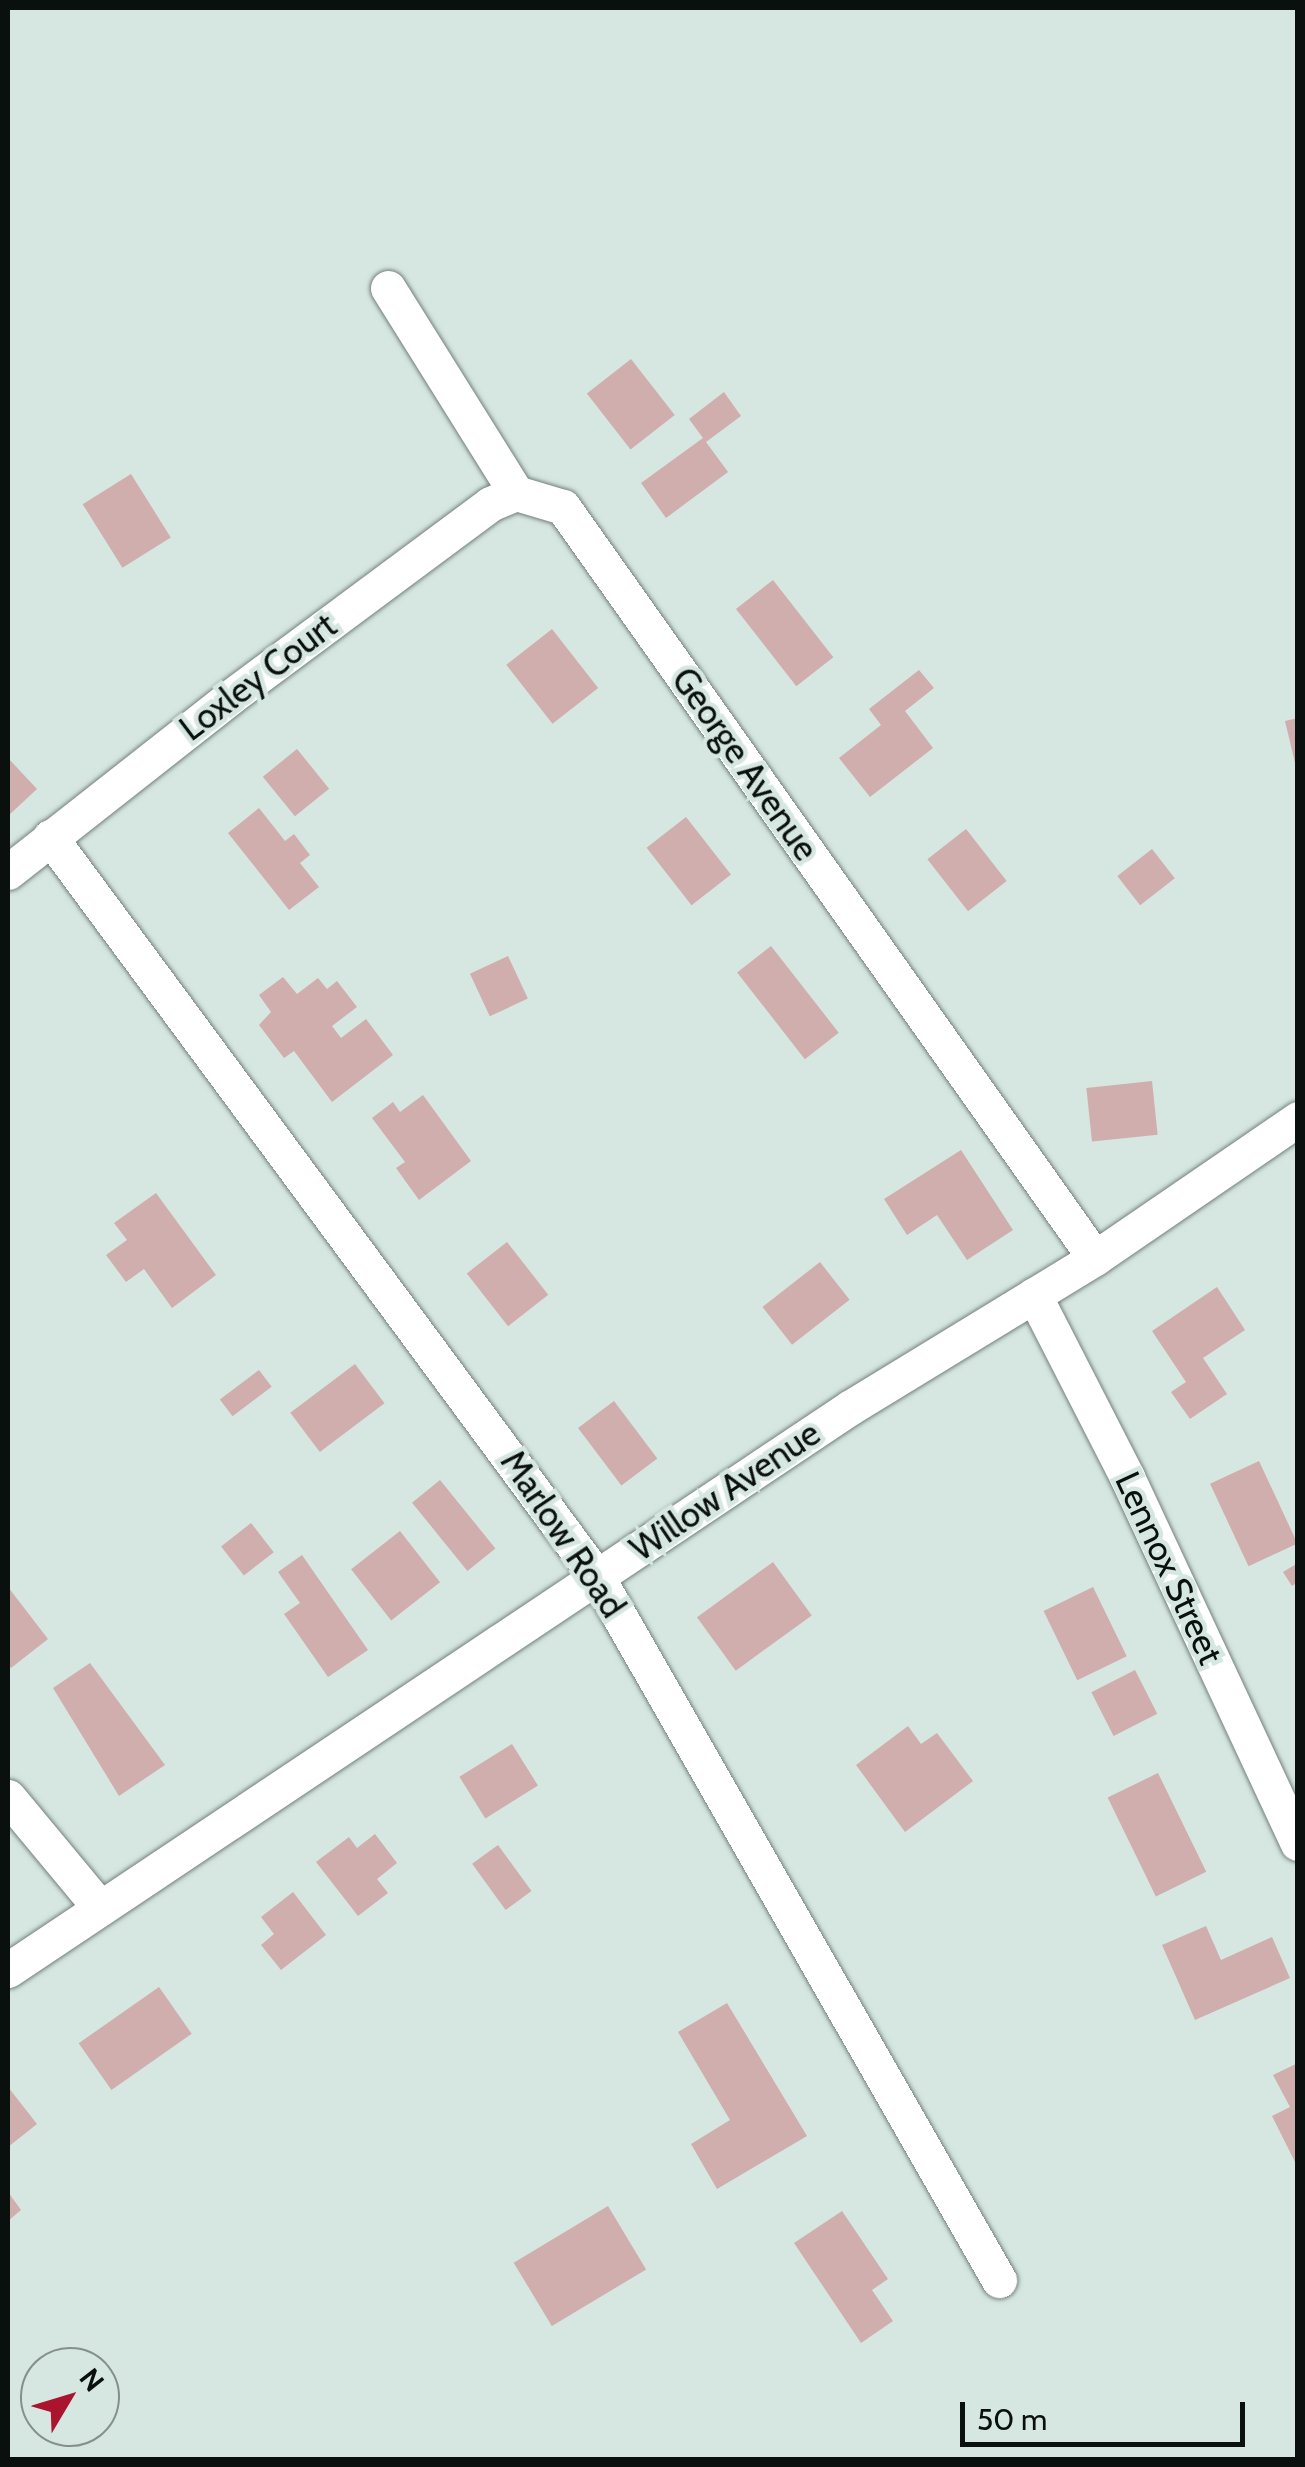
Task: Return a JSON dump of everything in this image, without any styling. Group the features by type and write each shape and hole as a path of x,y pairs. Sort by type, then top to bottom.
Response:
{"street":[{"path":"388,288 516,493"},
{"name":"Loxley Court","path":"8,872 490,504 516,493"},
{"name":"George Avenue","path":"516,493 563,507 1094,1258"},
{"name":"Marlow Road","path":"50,838 597,1576 999,2280"},
{"name":"Willow Avenue","path":"8,1970 851,1407 1094,1258 1298,1119"},
{"name":"Lennox Street","path":"1034,1296 1127,1477 1298,1843"},
{"path":"8,1797 100,1908"}],"building":[{"path":"631,359 675,415 631,449 587,393"},
{"path":"724,392 741,416 706,442 728,472 666,518 641,483 703,438 689,419"},
{"path":"131,474 171,538 122,568 83,504"},
{"path":"773,580 833,657 796,686 736,609"},
{"path":"552,629 598,688 552,724 506,665"},
{"path":"919,670 934,688 905,711 933,748 870,797 839,758 881,725 869,709"},
{"path":"1298,718 1298,767 1296,767 1285,721"},
{"path":"297,749 329,789 295,816 263,777"},
{"path":"8,758 37,789 8,816"},
{"path":"259,808 285,841 294,834 310,855 300,863 319,887 289,910 228,833"},
{"path":"686,817 731,875 692,905 647,848"},
{"path":"966,829 1007,881 968,911 927,859"},
{"path":"1152,849 1175,878 1140,905 1117,876"},
{"path":"771,946 839,1033 805,1059 737,972"},
{"path":"508,956 528,999 490,1016 470,974"},
{"path":"283,977 297,994 318,978 327,989 337,981 357,1007 332,1026 341,1038 366,1019 393,1055 332,1102 294,1051 284,1058 259,1025 271,1012 259,995"},
{"path":"1152,1081 1158,1135 1092,1142 1086,1088"},
{"path":"423,1095 471,1161 419,1200 396,1168 405,1162 372,1118 393,1102 400,1112"},
{"path":"961,1150 1013,1230 967,1260 937,1215 907,1235 884,1199"},
{"path":"156,1193 216,1275 172,1308 144,1269 126,1282 106,1255 127,1240 114,1223"},
{"path":"507,1242 548,1295 508,1326 467,1273"},
{"path":"820,1262 850,1300 792,1345 762,1307"},
{"path":"1217,1287 1245,1330 1203,1358 1227,1394 1190,1419 1171,1392 1186,1382 1152,1331"},
{"path":"355,1364 384,1403 320,1452 290,1413"},
{"path":"259,1370 272,1387 233,1416 220,1399"},
{"path":"614,1401 657,1459 621,1486 578,1428"},
{"path":"1259,1461 1297,1543 1249,1566 1210,1484"},
{"path":"440,1480 495,1548 467,1571 412,1503"},
{"path":"251,1523 274,1552 244,1576 221,1546"},
{"path":"400,1531 440,1582 391,1620 351,1569"},
{"path":"302,1555 368,1650 328,1677 284,1614 300,1603 278,1572"},
{"path":"773,1562 812,1615 736,1671 697,1617"},
{"path":"1298,1563 1298,1582 1292,1586 1283,1572"},
{"path":"8,1587 48,1639 11,1668 8,1664"},
{"path":"1093,1587 1127,1656 1077,1680 1044,1611"},
{"path":"90,1663 165,1765 119,1796 53,1688"},
{"path":"1135,1670 1157,1714 1114,1736 1091,1692"},
{"path":"908,1726 921,1744 937,1733 973,1781 905,1832 856,1765"},
{"path":"512,1744 538,1786 485,1818 459,1777"},
{"path":"1158,1773 1206,1872 1156,1896 1108,1798"},
{"path":"375,1834 397,1863 377,1879 388,1893 358,1916 316,1862 349,1837 357,1848"},
{"path":"498,1845 532,1891 506,1910 472,1864"},
{"path":"293,1892 326,1935 281,1970 261,1945 274,1934 261,1917"},
{"path":"1206,1926 1221,1960 1272,1937 1290,1978 1195,2020 1162,1945"},
{"path":"159,1987 192,2034 111,2090 79,2043"},
{"path":"727,2003 807,2136 717,2189 691,2144 730,2120 678,2032"},
{"path":"1298,2063 1298,2168 1272,2116 1290,2107 1273,2075"},
{"path":"8,2087 37,2124 8,2147"},
{"path":"8,2192 21,2210 8,2221"},
{"path":"608,2206 646,2269 552,2326 514,2263"},
{"path":"842,2211 888,2279 872,2290 893,2321 861,2343 794,2243"}]}
